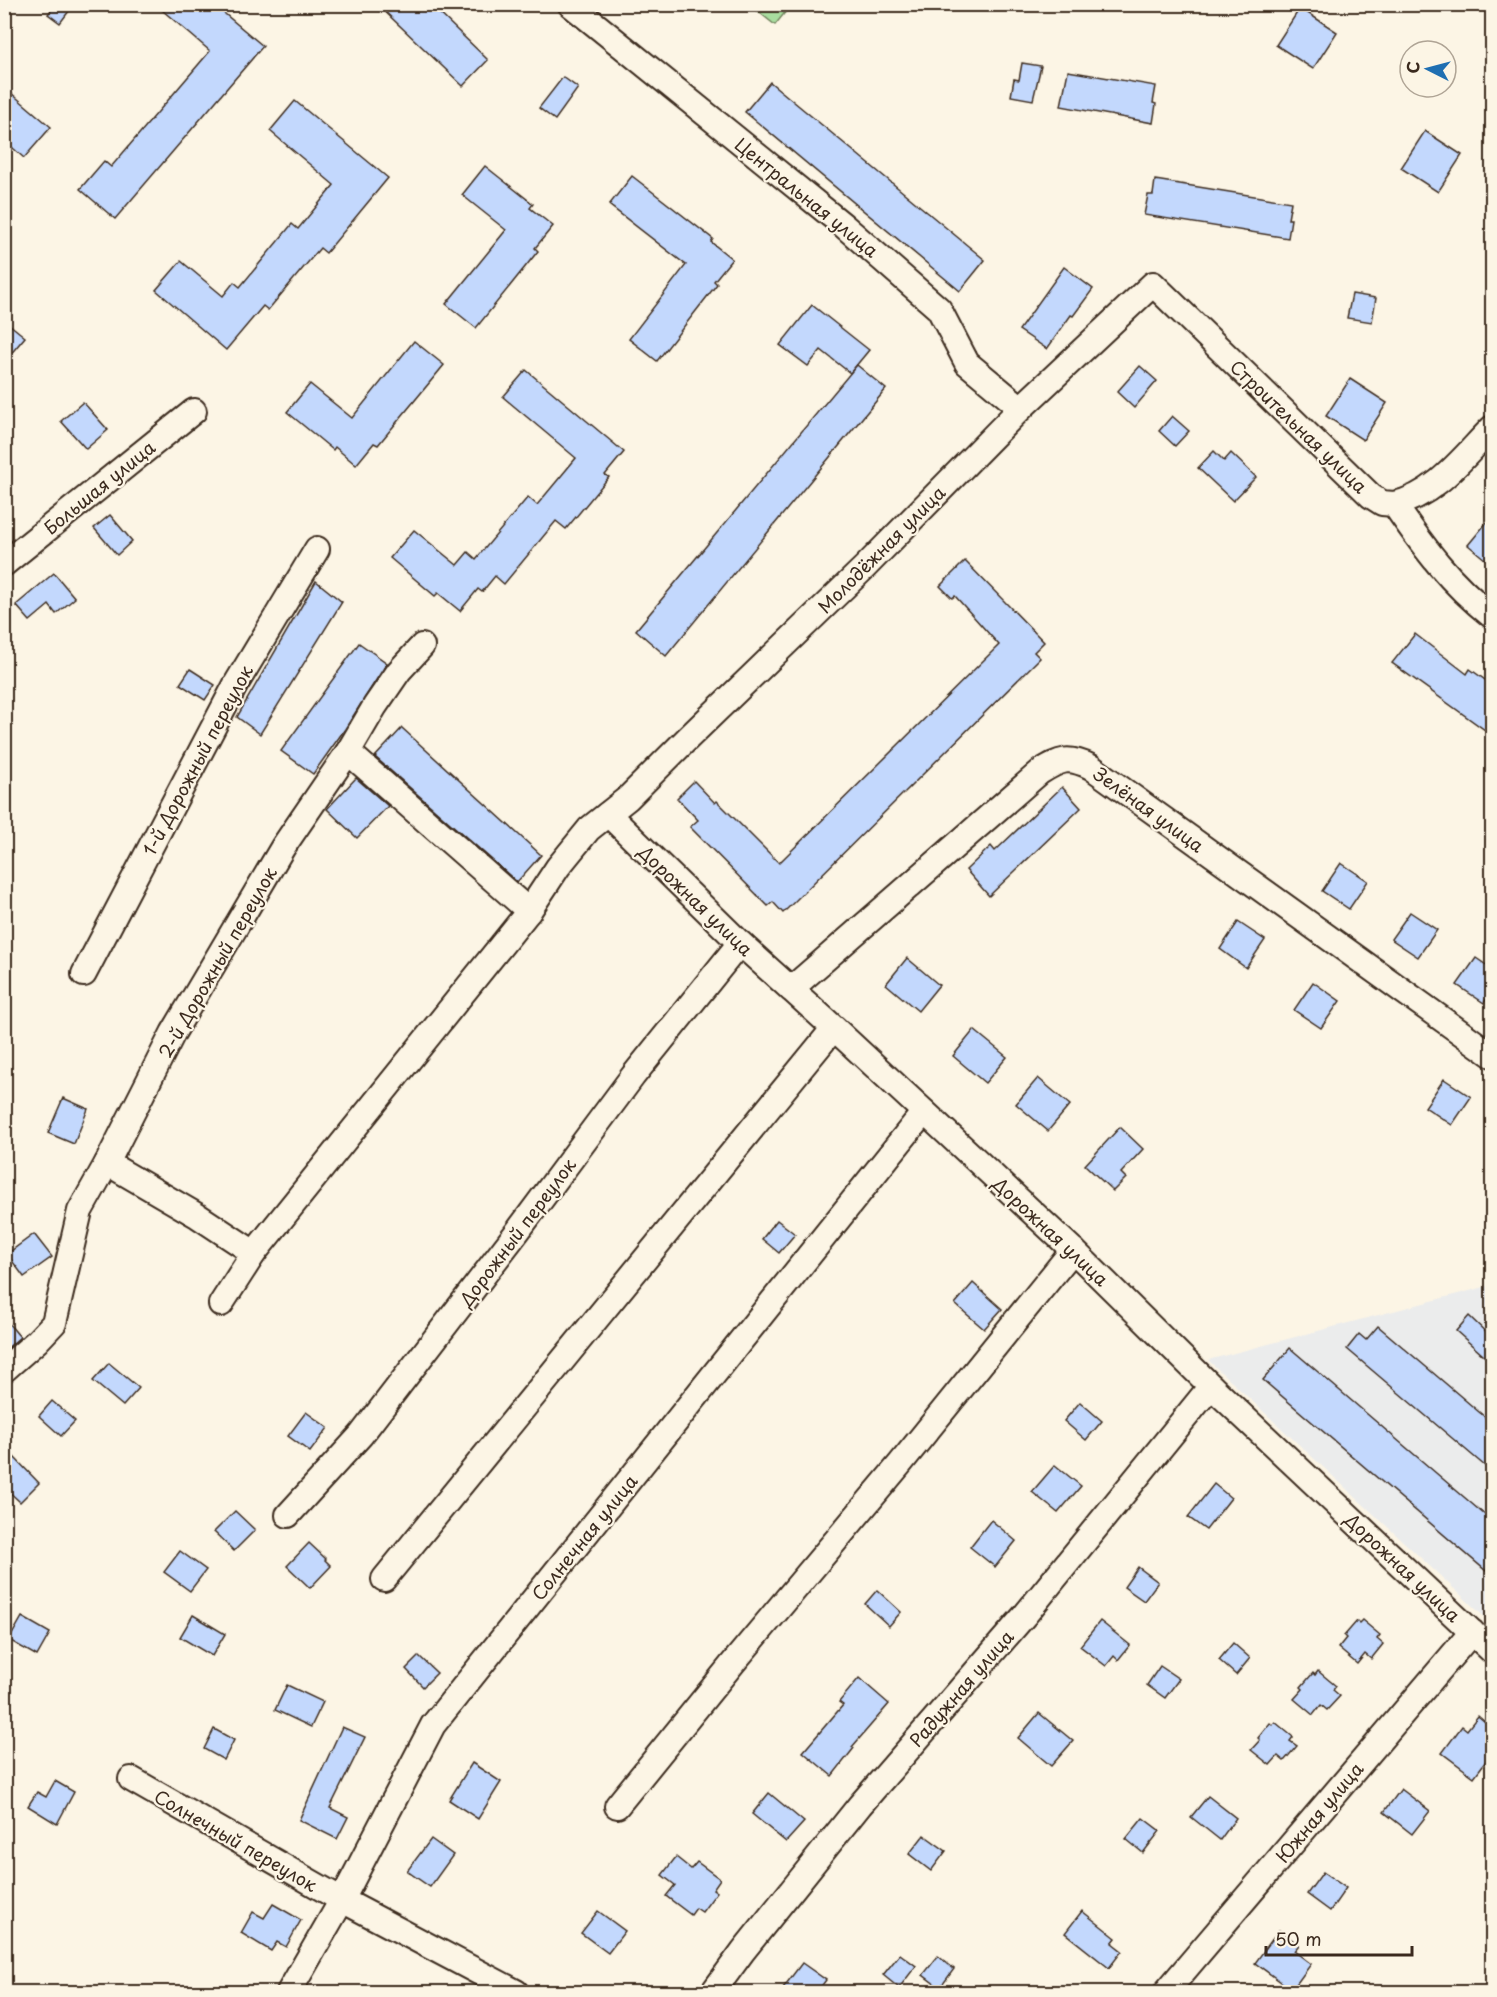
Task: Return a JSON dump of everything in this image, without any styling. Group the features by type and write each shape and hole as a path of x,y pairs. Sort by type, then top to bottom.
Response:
{"street":[{"name":"Центральная улица","path":"570,4 843,225 939,309 967,363 1021,408"},
{"name":"Молодёжная улица","path":"221,1304 254,1253 529,911 558,867 589,829 628,798 865,567 1021,408 1153,284"},
{"name":"Строительная улица","path":"1153,284 1371,496 1382,503 1394,504"},
{"name":"Большая улица","path":"4,564 195,411"},
{"path":"1492,428 1437,483 1416,498 1394,504 1428,553 1465,594 1492,616"},
{"name":"1-й Дорожный переулок","path":"84,974 236,684 317,549"},
{"name":"2-й Дорожный переулок","path":"4,1370 54,1323 80,1211 173,1033 283,847 348,752 375,705 399,670 422,646"},
{"path":"348,752 529,911"},
{"name":"Зелёная улица","path":"791,989 1040,772 1058,760 1076,760 1091,767 1492,1055"},
{"name":"Дорожная улица","path":"608,814 740,943 1073,1250 1211,1386 1492,1651"},
{"name":"Дорожный переулок","path":"288,1515 361,1435 518,1232 633,1076 740,943"},
{"path":"384,1579 834,1028"},
{"name":"Солнечная улица","path":"289,1992 342,1900 433,1725 924,1112"},
{"path":"107,1163 198,1216 254,1253"},
{"path":"617,1806 740,1654 900,1464 1073,1250"},
{"name":"Радужная улица","path":"712,1992 860,1805 1025,1615 1211,1386"},
{"name":"Южная улица","path":"1166,1992 1472,1632"},
{"name":"Солнечный переулок","path":"131,1779 342,1900 516,1992"}],"shaded area":[{"path":"1492,1285 1492,1624 1208,1360"}],"green space":[{"path":"750,5 791,5 775,25"}],"building":[{"path":"56,4 61,4 69,11 60,23 48,14"},
{"path":"155,4 213,4 263,46 115,219 80,189 104,161 111,167 210,51"},
{"path":"377,4 430,4 488,60 463,86"},
{"path":"1300,8 1337,32 1313,69 1276,45"},
{"path":"1022,63 1041,66 1033,100 1011,96 1014,79 1019,80"},
{"path":"1068,71 1156,86 1153,123 1061,106"},
{"path":"563,77 578,88 555,120 539,108"},
{"path":"770,82 985,260 960,291 745,112"},
{"path":"4,87 51,127 24,158 4,140"},
{"path":"295,101 388,178 326,253 320,248 268,310 263,306 226,350 156,290 181,261 223,296 234,282 240,287 292,224 298,229 334,185 270,131"},
{"path":"1425,131 1462,155 1438,192 1401,168"},
{"path":"485,166 533,204 530,208 553,226 535,248 538,251 476,328 446,304 506,230 462,195"},
{"path":"632,176 713,239 711,242 732,259 714,281 717,284 657,361 629,339 686,265 609,205"},
{"path":"1155,180 1291,202 1288,238 1144,215 1148,195 1153,195"},
{"path":"1064,267 1093,289 1047,349 1019,330"},
{"path":"1352,294 1376,298 1372,322 1347,318"},
{"path":"812,305 869,350 850,373 821,350 808,366 780,345"},
{"path":"4,320 25,337 4,362"},
{"path":"414,341 444,365 378,445 374,443 356,465 335,447 333,450 287,412 310,384 352,418"},
{"path":"857,365 886,389 666,656 636,630"},
{"path":"1140,366 1157,381 1134,408 1117,392"},
{"path":"526,370 624,452 605,475 609,477 566,529 556,521 504,584 495,576 482,592 478,589 460,611 438,593 435,596 390,558 414,530 457,565 468,552 476,559 528,497 537,505 576,458 503,397"},
{"path":"1350,379 1387,403 1363,440 1326,416"},
{"path":"83,402 108,430 86,449 61,421"},
{"path":"1172,416 1189,431 1175,446 1159,431"},
{"path":"1214,451 1224,461 1231,453 1256,477 1233,501 1198,468"},
{"path":"110,515 132,541 117,555 94,528"},
{"path":"1492,516 1492,565 1468,545"},
{"path":"965,561 1044,642 1034,652 1040,658 783,913 773,902 768,906 690,827 698,820 677,798 694,781 779,863 999,645 955,596 952,598 940,586"},
{"path":"54,573 75,598 56,614 49,605 30,621 16,605"},
{"path":"316,581 342,602 260,734 237,717"},
{"path":"1415,634 1467,674 1470,669 1492,685 1492,735 1392,663"},
{"path":"359,643 387,663 313,774 281,751"},
{"path":"190,669 215,685 205,700 180,684"},
{"path":"402,728 541,855 517,882 375,757"},
{"path":"356,778 388,806 357,838 327,809"},
{"path":"1062,787 1081,808 989,896 966,870 991,846 995,851"},
{"path":"1341,863 1368,881 1349,909 1322,891"},
{"path":"1410,912 1437,930 1418,957 1391,939"},
{"path":"1238,922 1265,940 1246,968 1220,949"},
{"path":"907,958 939,985 918,1011 886,984"},
{"path":"1476,958 1492,969 1492,990 1484,1003 1457,985"},
{"path":"1313,982 1340,1001 1321,1028 1294,1010"},
{"path":"974,1030 1007,1057 985,1083 953,1056"},
{"path":"1038,1078 1070,1105 1048,1131 1016,1104"},
{"path":"1444,1079 1471,1097 1452,1125 1425,1107"},
{"path":"63,1098 88,1109 74,1144 48,1133"},
{"path":"1120,1127 1143,1149 1121,1173 1126,1178 1113,1191 1085,1165"},
{"path":"777,1220 795,1234 779,1253 762,1239"},
{"path":"34,1234 52,1257 24,1277 7,1254"},
{"path":"973,1283 1002,1309 984,1329 955,1304"},
{"path":"1469,1316 1492,1338 1492,1363 1456,1331"},
{"path":"4,1318 20,1337 4,1351"},
{"path":"1378,1326 1492,1423 1492,1472 1347,1349 1359,1334 1366,1340"},
{"path":"1290,1348 1492,1521 1492,1576 1263,1380"},
{"path":"109,1363 139,1388 123,1406 93,1381"},
{"path":"52,1401 75,1421 61,1436 39,1416"},
{"path":"1080,1402 1102,1421 1086,1440 1064,1421"},
{"path":"306,1412 328,1428 310,1452 288,1436"},
{"path":"13,1456 39,1483 20,1502 4,1487 4,1465"},
{"path":"1055,1465 1081,1486 1058,1513 1032,1492"},
{"path":"1214,1484 1231,1498 1206,1530 1188,1517"},
{"path":"235,1511 255,1530 234,1551 214,1532"},
{"path":"991,1520 1016,1541 995,1567 970,1547"},
{"path":"309,1543 331,1566 310,1588 287,1566"},
{"path":"180,1551 206,1570 190,1591 164,1572"},
{"path":"1138,1567 1158,1582 1144,1601 1124,1587"},
{"path":"877,1590 901,1612 889,1626 865,1604"},
{"path":"193,1615 225,1634 212,1656 180,1637"},
{"path":"22,1617 50,1633 37,1656 9,1640"},
{"path":"1362,1620 1380,1635 1377,1639 1383,1644 1371,1659 1365,1654 1357,1664 1338,1648 1346,1638 1344,1636 1357,1621 1359,1623"},
{"path":"1100,1621 1130,1645 1118,1660 1114,1656 1106,1666 1080,1646"},
{"path":"1233,1643 1250,1658 1236,1675 1219,1660"},
{"path":"419,1656 437,1673 423,1687 406,1669"},
{"path":"1160,1666 1179,1679 1165,1698 1147,1685"},
{"path":"1318,1671 1336,1686 1333,1690 1340,1696 1327,1710 1321,1705 1313,1715 1294,1699 1313,1673 1315,1675"},
{"path":"859,1678 889,1704 852,1747 854,1748 832,1776 803,1752 843,1705 839,1702"},
{"path":"287,1685 323,1702 311,1727 275,1710"},
{"path":"1039,1713 1073,1741 1051,1766 1018,1738"},
{"path":"1478,1716 1492,1728 1492,1753 1474,1777 1442,1753 1462,1726 1467,1730"},
{"path":"1275,1722 1293,1737 1290,1741 1297,1746 1284,1761 1278,1756 1270,1765 1251,1750 1270,1723 1272,1725"},
{"path":"342,1727 365,1737 330,1808 348,1817 337,1839 299,1820"},
{"path":"214,1729 234,1740 224,1760 204,1749"},
{"path":"472,1763 501,1782 478,1819 449,1800"},
{"path":"55,1781 74,1792 57,1824 28,1806 37,1792 46,1797"},
{"path":"1401,1789 1430,1811 1412,1834 1384,1812"},
{"path":"769,1793 804,1822 786,1842 752,1814"},
{"path":"1208,1796 1236,1818 1220,1840 1191,1817"},
{"path":"1143,1818 1160,1831 1143,1853 1126,1839"},
{"path":"924,1835 946,1851 931,1871 909,1854"},
{"path":"431,1839 453,1855 430,1887 407,1871"},
{"path":"676,1857 691,1869 697,1862 720,1879 713,1889 717,1892 702,1912 696,1908 691,1915 666,1896 675,1885 662,1875"},
{"path":"1323,1872 1346,1888 1330,1911 1307,1894"},
{"path":"273,1904 301,1920 286,1947 277,1942 271,1951 241,1933 253,1912 264,1918"},
{"path":"598,1911 625,1931 608,1953 581,1933"},
{"path":"1082,1911 1116,1938 1112,1943 1122,1951 1109,1968 1065,1933"},
{"path":"1279,1930 1299,1945 1294,1951 1311,1964 1292,1990 1255,1963"},
{"path":"900,1954 916,1966 899,1988 883,1975"},
{"path":"938,1956 954,1969 940,1988 923,1975"},
{"path":"802,1963 826,1980 817,1992 780,1992"}]}
